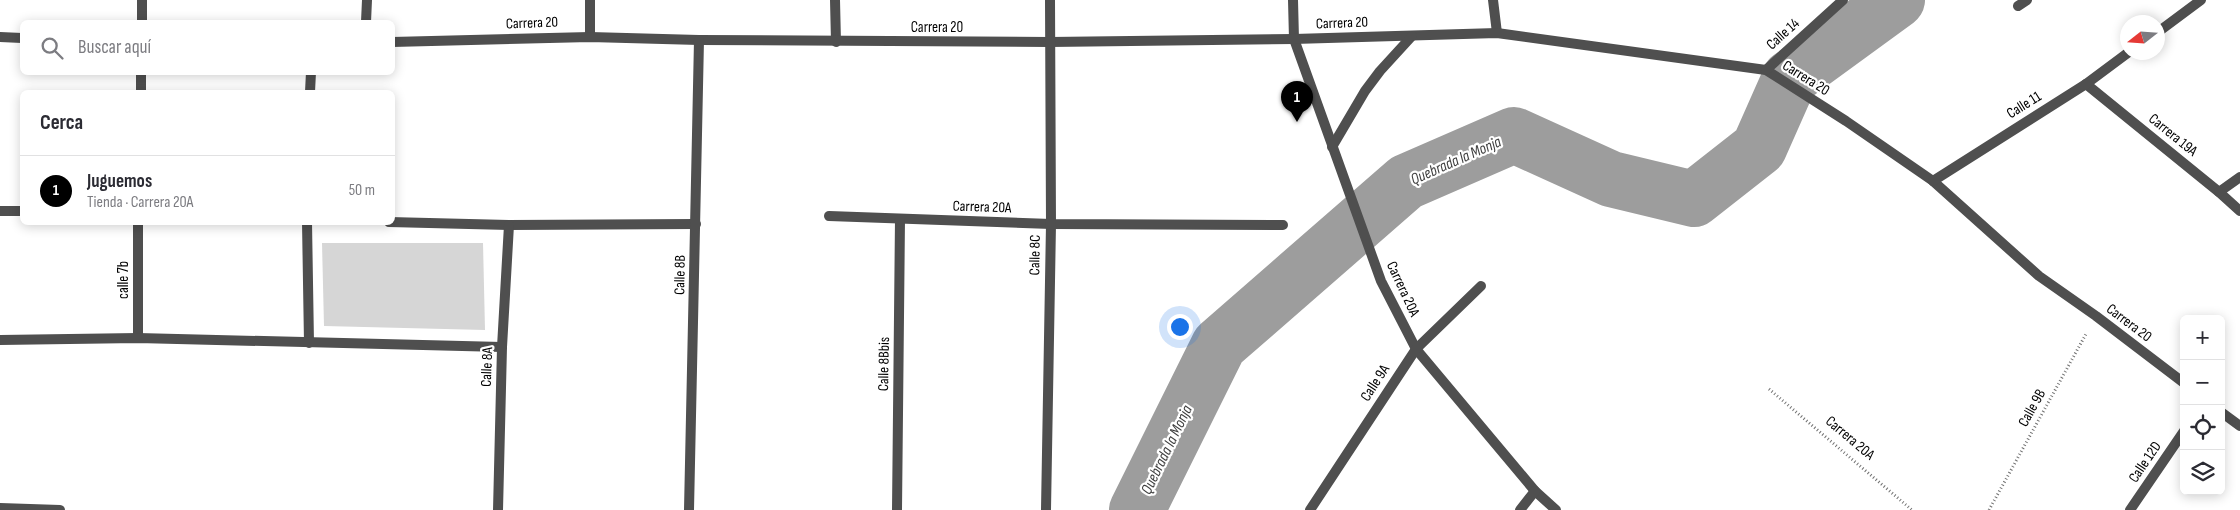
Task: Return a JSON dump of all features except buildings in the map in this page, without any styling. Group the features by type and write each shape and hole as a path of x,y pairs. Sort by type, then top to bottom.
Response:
{"street":[{"path":"142,0 142,20"},
{"path":"366,20 367,0"},
{"path":"590,0 590,37"},
{"path":"835,0 836,42"},
{"name":"Calle 8C","path":"1046,510 1051,224 1050,0"},
{"name":"Carrera 20A","path":"1293,0 1294,40 1338,167 1381,281 1416,349 1534,491 1556,510"},
{"path":"1493,0 1497,33"},
{"name":"Calle 14","path":"1766,70 1843,0"},
{"path":"2018,6 2027,0"},
{"path":"2165,27 2201,0"},
{"name":"Carrera 20","path":"395,42 590,37 836,42 1050,42 1294,40 1497,33 1766,70 1846,121 1933,181 2039,276 2096,316 2180,380"},
{"path":"1332,147 1365,91 1380,71 1412,36"},
{"path":"0,37 20,38"},
{"name":"Calle 8B","path":"689,510 699,40"},
{"name":"Calle 11","path":"1933,181 2086,84 2120,59"},
{"path":"140,90 141,75"},
{"path":"310,90 311,75"},
{"name":"Carrera 19A","path":"2086,84 2220,192 2240,211"},
{"path":"2220,192 2240,176"},
{"path":"0,211 20,211"},
{"name":"Carrera 20A","path":"829,216 1051,224 1284,225"},
{"name":"Calle 8Bbis","path":"896,510 900,218"},
{"path":"395,222 509,225 696,224"},
{"name":"calle 7b","path":"138,225 138,338"},
{"path":"307,225 309,343"},
{"name":"Calle 8A","path":"498,510 502,347 509,225"},
{"name":"Calle 9A","path":"1310,510 1416,349 1481,286"},
{"path":"0,340 138,338 502,347"},
{"path":"2225,415 2240,426"},
{"name":"Calle 12D","path":"2130,510 2180,437"},
{"path":"1520,510 1534,491"},
{"path":"0,508 60,510"}],"path":[{"name":"Calle 9B","path":"1989,510 2096,316"},
{"name":"Carrera 20A","path":"1769,389 1912,510"}],"shaded area":[{"path":"322,243 483,243 485,330 324,326"}],"waterway":[{"name":"Quebrada la Monja","path":"1137,510 1219,345 1406,182 1514,135 1611,179 1694,199 1759,148 1790,78 1897,0"}],"place":[{"name":"Juguemos","path":"1297,122"}]}
